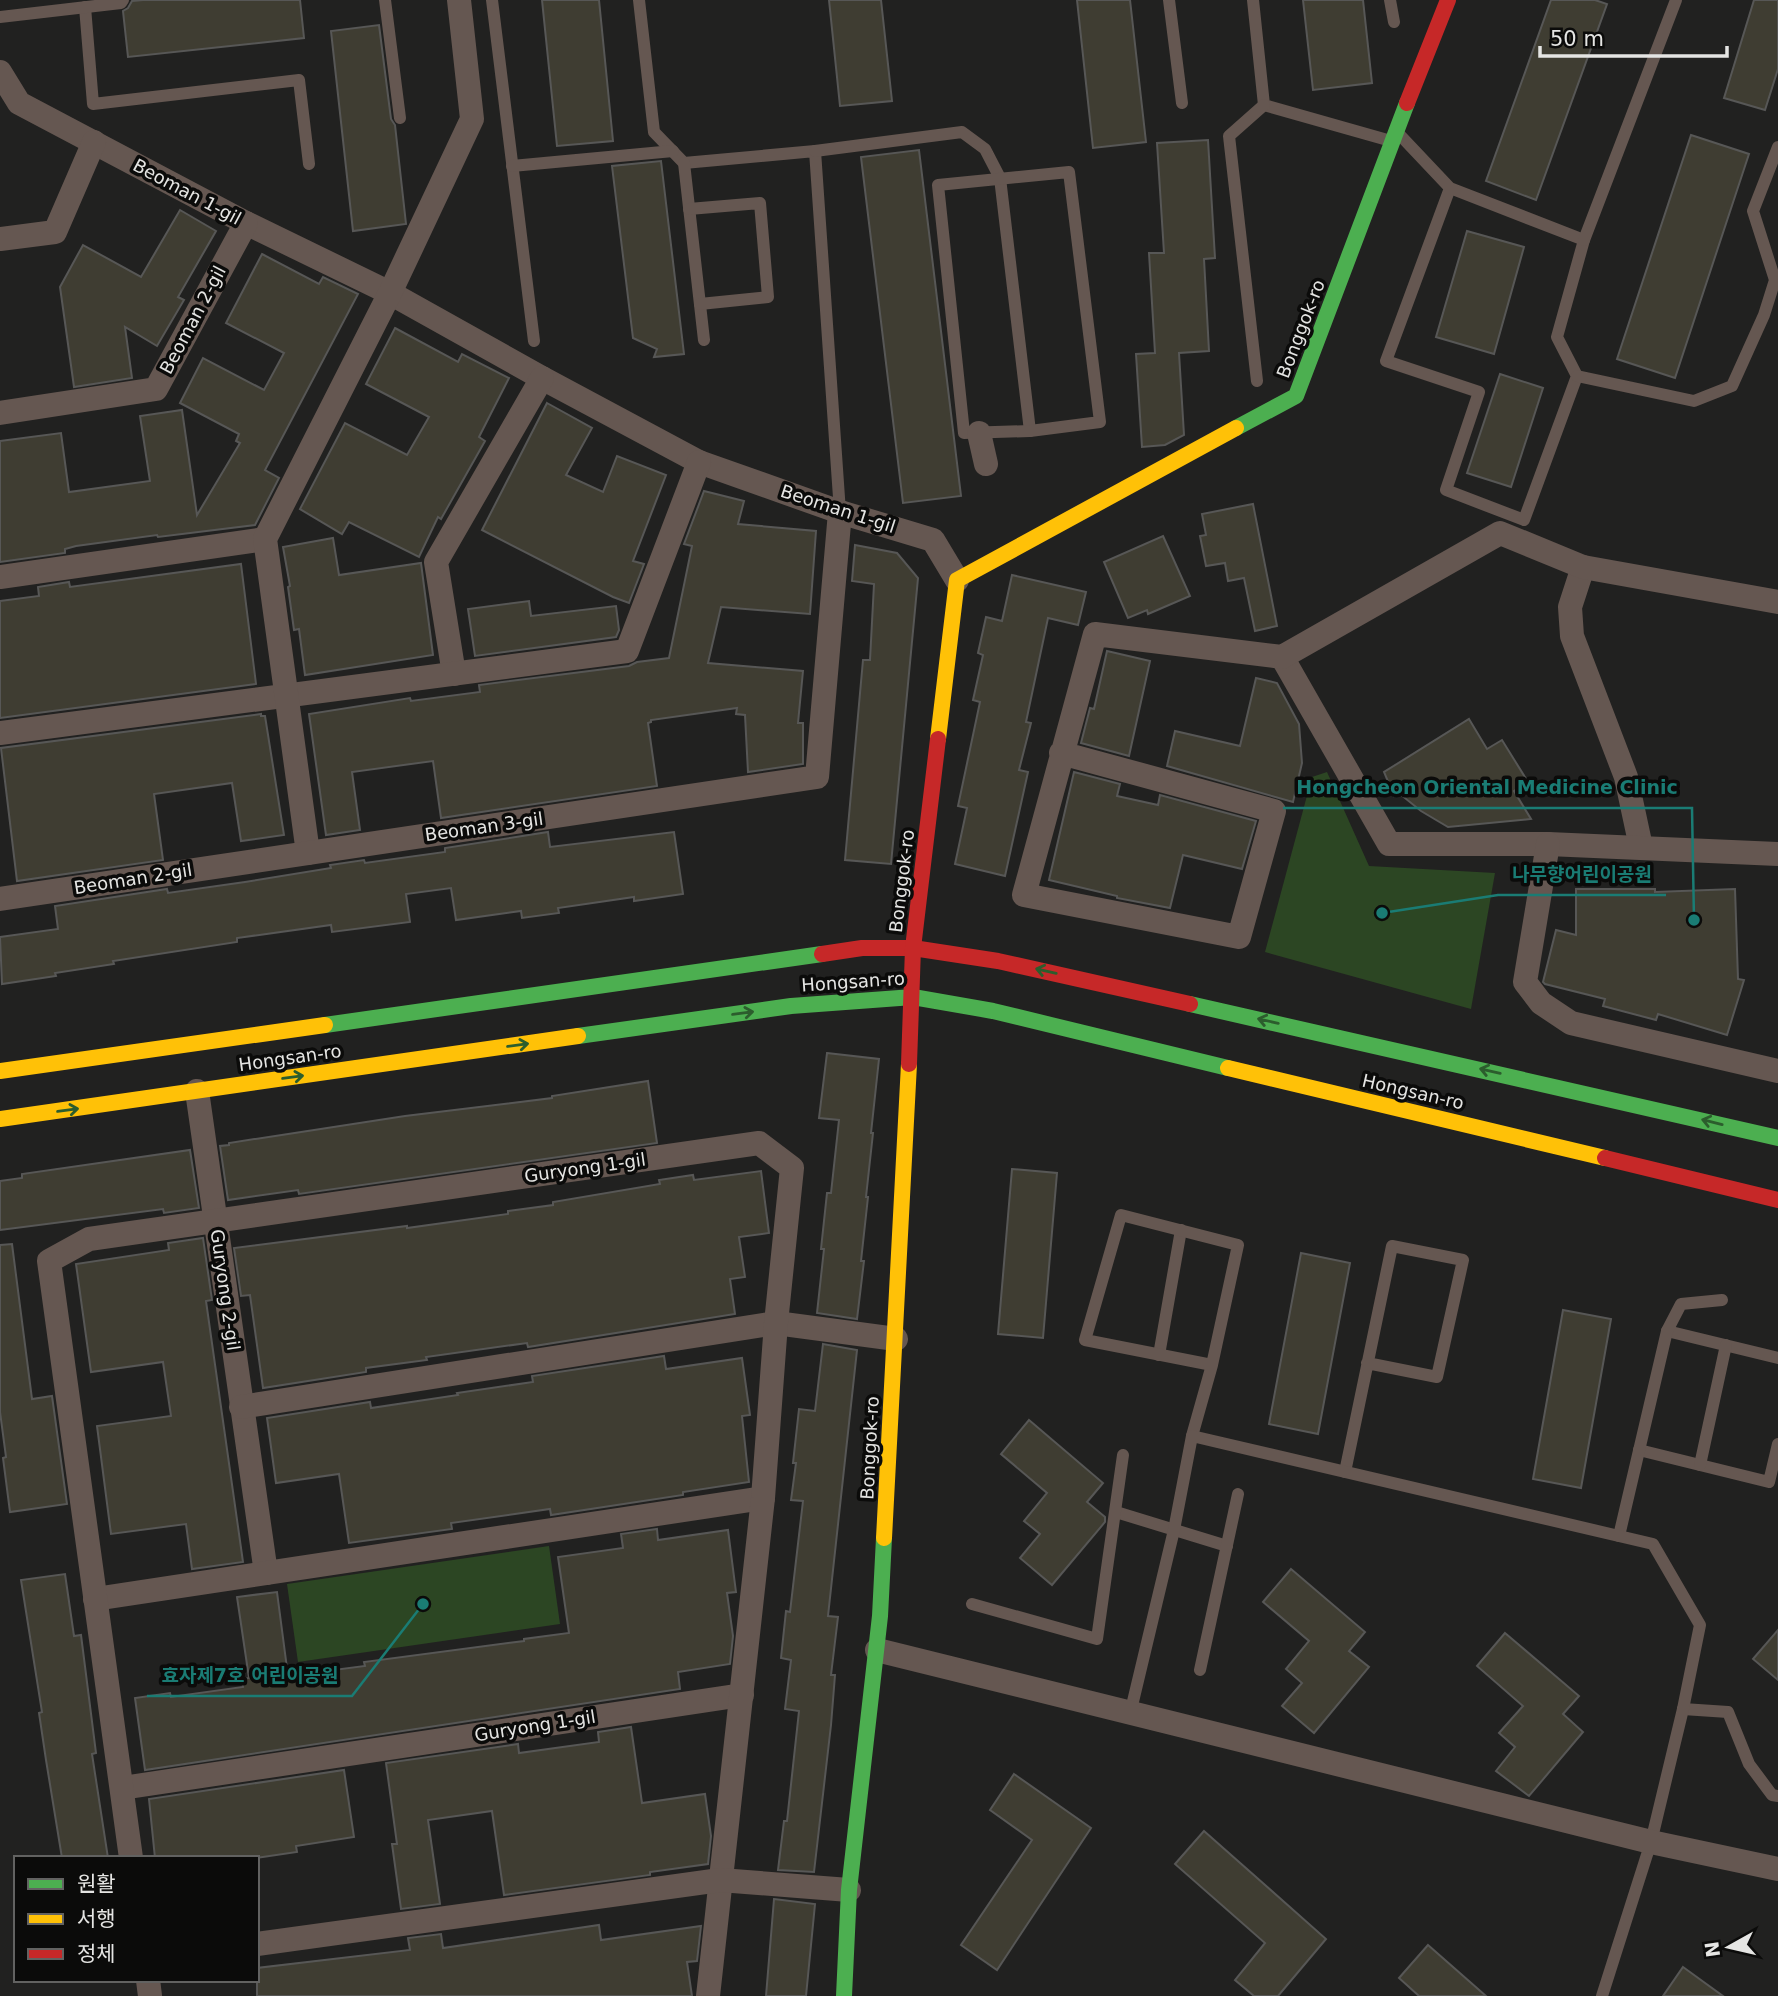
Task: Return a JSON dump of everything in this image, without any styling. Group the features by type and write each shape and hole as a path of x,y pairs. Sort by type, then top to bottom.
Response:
{"street":[{"path":"308,853 265,539 390,293 471,119 459,0"},
{"name":"Bonggok-ro","path":"844,1996 849,1890 877,1650 896,1339 913,997 913,948 957,580 1296,396 1448,0"},
{"name":"Beoman 1-gil","path":"0,72 19,103 246,223 390,293 699,462 840,512 933,540 957,580"},
{"path":"0,239 55,232 94,142"},
{"name":"Beoman 2-gil","path":"0,413 156,389 246,223"},
{"path":"454,674 436,562 542,378"},
{"path":"979,433 985,464"},
{"path":"0,733 627,651 699,462"},
{"name":"Beoman 3-gil","path":"308,853 817,777 840,512"},
{"path":"1061,754 1274,811 1239,937 1024,895 1061,754 1095,634 1282,657 1500,533 1583,567 1778,602"},
{"path":"0,577 265,539"},
{"path":"1583,567 1570,607 1572,636 1626,777 1641,847"},
{"path":"1282,657 1389,844 1548,844 1778,854"},
{"path":"1548,844 1525,982 1541,1003 1571,1023 1778,1071"},
{"name":"Beoman 2-gil","path":"0,899 308,853"},
{"name":"Hongsan-ro","path":"0,1071 862,948 913,948 998,961 1778,1138"},
{"name":"Hongsan-ro","path":"0,1119 791,1006 913,997 993,1011 1778,1199"},
{"path":"197,1091 215,1221"},
{"name":"Guryong 1-gil","path":"215,1221 759,1143 792,1168 776,1323 763,1498 708,1996"},
{"name":"Guryong 2-gil","path":"131,1856 49,1261 89,1239 215,1221 266,1573"},
{"path":"241,1407 776,1323 896,1339"},
{"path":"95,1599 763,1498"},
{"path":"877,1650 1651,1842 1778,1869"},
{"name":"Guryong 1-gil","path":"121,1788 742,1695"},
{"path":"259,1944 720,1880 849,1890"}],"lane":[{"path":"0,17 121,3 123,0"},
{"path":"385,0 400,118"},
{"path":"492,0 534,341"},
{"path":"639,0 654,132 684,163 704,340"},
{"path":"1169,0 1182,103"},
{"path":"1253,0 1264,105"},
{"path":"1390,0 1394,22"},
{"path":"1450,188 1386,361 1479,392 1446,489 1524,520 1577,376 1557,337 1584,240 1676,0"},
{"path":"85,7 93,104 299,80 309,164"},
{"path":"1264,105 1394,136 1450,188 1584,240"},
{"path":"1257,381 1229,136 1264,105"},
{"path":"684,163 815,151 962,132 985,149 1000,178 1030,431"},
{"path":"1577,376 1694,401 1732,386 1764,315 1775,280 1753,211 1778,147"},
{"path":"512,166 673,151"},
{"path":"815,151 840,512"},
{"path":"1069,172 1100,422 1030,431 964,433 938,185 1069,172"},
{"path":"690,208 760,203 768,297 700,304"},
{"path":"1130,1714 1174,1530 1192,1436 1212,1366 1238,1245 1121,1215 1085,1340 1212,1366"},
{"path":"1159,1355 1181,1230"},
{"path":"1345,1472 1367,1363 1392,1246 1464,1260 1437,1377 1367,1363"},
{"path":"1619,1536 1667,1331 1681,1304 1722,1300"},
{"path":"1667,1331 1778,1359"},
{"path":"1700,1465 1726,1345"},
{"path":"1192,1436 1653,1544 1700,1625 1651,1842 1602,1996"},
{"path":"1639,1450 1769,1482 1778,1444"},
{"path":"971,1604 1097,1639 1124,1455"},
{"path":"1200,1670 1238,1494"},
{"path":"1115,1512 1227,1546"},
{"path":"1683,1709 1728,1712 1749,1764 1772,1795 1778,1796"}],"green space":[{"path":"1327,772 1369,866 1495,873 1471,1009 1265,952 1312,777"},
{"path":"549,1546 560,1624 298,1662 287,1584"}],"building":[{"path":"300,0 304,38 128,57 123,11 132,1"},
{"path":"542,0 599,0 613,141 557,146"},
{"path":"829,0 881,0 892,101 840,106"},
{"path":"1077,0 1130,0 1146,142 1093,148"},
{"path":"1303,0 1363,0 1372,83 1313,90"},
{"path":"1551,0 1595,0 1607,4 1536,200 1486,181"},
{"path":"1754,0 1778,0 1778,69 1765,110 1724,98"},
{"path":"379,25 391,119 395,125 406,224 353,231 331,31"},
{"path":"1691,135 1749,154 1675,378 1617,359"},
{"path":"1208,140 1215,258 1204,259 1209,351 1179,353 1184,435 1165,445 1142,447 1136,354 1155,353 1149,253 1164,253 1157,143"},
{"path":"919,150 961,496 903,503 861,157"},
{"path":"661,161 684,354 654,357 657,349 633,338 612,166"},
{"path":"180,210 216,231 178,297 184,300 157,346 125,327 132,378 74,387 60,287 83,245 141,277"},
{"path":"1467,231 1524,247 1494,354 1436,337"},
{"path":"262,254 319,284 323,277 358,294 265,470 279,478 255,525 76,546 65,549 65,553 0,562 0,441 61,433 69,492 150,481 140,416 182,410 197,515 240,443 236,441 239,434 180,403 203,358 264,390 284,353 226,323"},
{"path":"395,328 458,362 462,354 509,378 479,437 485,441 441,519 438,517 419,557 349,522 342,534 300,509 345,423 407,455 429,417 366,384"},
{"path":"1500,374 1543,388 1511,487 1467,473"},
{"path":"547,403 592,428 566,475 603,492 617,456 666,475 633,561 644,564 629,603 482,530"},
{"path":"704,491 744,501 738,524 816,531 810,614 721,607 708,663 803,671 798,723 803,723 803,764 748,772 745,715 736,714 737,708 651,720 648,723 657,786 441,818 433,761 352,772 360,830 326,835 309,714 410,698 411,701 480,692 479,685 629,666 637,662 669,658 692,546 684,544"},
{"path":"1253,504 1277,626 1255,631 1244,578 1228,581 1225,563 1206,566 1200,536 1206,535 1202,514"},
{"path":"1163,536 1190,596 1148,614 1147,610 1128,618 1104,562"},
{"path":"333,538 339,575 421,563 433,655 305,675 299,629 294,630 283,547"},
{"path":"855,545 897,553 918,578 891,864 845,860 863,660 870,660 874,584 852,581"},
{"path":"241,564 256,684 0,718 0,601 39,596 38,587 69,582 70,587"},
{"path":"1012,575 1086,592 1078,625 1048,618 1026,722 1031,723 1019,770 1028,772 1005,876 955,864 967,808 958,806 980,702 973,700 983,655 978,653 986,617 1002,621"},
{"path":"529,601 531,616 616,606 619,630 616,637 475,656 468,609"},
{"path":"1107,651 1150,661 1129,756 1081,743 1090,708 1094,709"},
{"path":"1256,678 1277,683 1299,724 1302,763 1293,802 1167,766 1175,731 1240,746"},
{"path":"261,714 265,716 284,835 241,841 232,783 154,794 163,860 17,881 1,748"},
{"path":"1469,719 1487,749 1502,740 1528,782 1514,791 1531,819 1448,827 1421,811 1400,794 1394,796 1384,772"},
{"path":"1074,772 1120,784 1117,796 1158,805 1160,795 1256,821 1242,869 1183,855 1170,908 1117,898 1049,880"},
{"path":"548,832 550,847 674,832 683,894 634,901 634,897 558,908 559,913 522,918 521,911 456,920 451,888 406,894 410,922 332,932 331,925 237,938 237,942 113,961 114,964 2,984 0,937 58,929 55,906 167,889 168,893 245,882 364,860 365,863 445,852 445,848"},
{"path":"1576,889 1655,889 1655,892 1735,889 1738,979 1744,980 1727,1035 1658,1014 1656,1020 1603,1006 1605,999 1545,984 1543,982 1556,930 1576,935"},
{"path":"827,1053 879,1059 857,1319 817,1313 827,1193 831,1193 839,1120 819,1118"},
{"path":"648,1081 657,1143 299,1194 298,1190 228,1200 220,1146 229,1143 405,1116 552,1098"},
{"path":"190,1150 199,1208 164,1213 163,1209 0,1230 0,1181 22,1178 22,1174"},
{"path":"1012,1169 1057,1173 1043,1338 998,1334"},
{"path":"761,1171 769,1233 739,1237 745,1277 730,1279 735,1314 528,1347 527,1343 426,1357 427,1360 366,1368 366,1372 263,1388 250,1295 241,1296 234,1248 508,1214 508,1211 553,1205 553,1202 660,1184 659,1180 693,1175 694,1180"},
{"path":"203,1238 212,1300 206,1301 243,1562 192,1569 186,1524 111,1534 97,1426 171,1416 163,1362 91,1372 76,1264 169,1250 168,1243"},
{"path":"12,1244 32,1399 52,1396 67,1504 10,1512 0,1412 0,1245"},
{"path":"1301,1253 1350,1263 1318,1434 1269,1424"},
{"path":"1563,1310 1611,1319 1581,1488 1533,1479"},
{"path":"823,1344 857,1350 828,1616 838,1617 831,1675 835,1675 814,1872 778,1870 784,1821 787,1821 799,1711 785,1709 791,1660 781,1658 786,1611 790,1612 803,1501 791,1500 799,1409 815,1411"},
{"path":"664,1356 666,1369 742,1358 750,1415 742,1416 749,1482 551,1515 550,1509 451,1523 452,1529 349,1543 339,1474 276,1483 267,1418 370,1402 371,1408 458,1395 457,1393 533,1382 532,1376"},
{"path":"1029,1420 1103,1483 1087,1502 1105,1517 1105,1522 1052,1585 1020,1558 1040,1534 1024,1521 1047,1493 1001,1454"},
{"path":"657,1529 658,1540 728,1530 736,1592 727,1593 733,1636 730,1664 678,1672 680,1689 145,1770 135,1698 170,1693 171,1697 243,1687 242,1679 249,1678 237,1597 277,1592 288,1676 365,1666 364,1662 524,1641 569,1633 558,1557 623,1548 621,1534"},
{"path":"1291,1569 1365,1632 1349,1651 1369,1667 1314,1733 1282,1706 1302,1683 1286,1669 1309,1641 1263,1602"},
{"path":"65,1574 74,1636 81,1635 96,1753 92,1754 108,1856 62,1856 21,1580"},
{"path":"1778,1630 1778,1680 1753,1659"},
{"path":"1505,1633 1579,1696 1563,1714 1583,1732 1529,1796 1496,1771 1515,1747 1499,1733 1523,1706 1477,1666"},
{"path":"631,1727 642,1803 705,1794 711,1836 708,1864 650,1872 650,1875 504,1895 492,1811 428,1820 440,1904 401,1909 392,1844 397,1844 386,1763 518,1744 519,1753 599,1742 598,1732"},
{"path":"344,1770 354,1837 296,1846 297,1852 259,1858 155,1856 149,1799"},
{"path":"1014,1774 1091,1828 997,1970 961,1945 1032,1840 990,1810"},
{"path":"1204,1831 1326,1939 1278,1996 1254,1996 1235,1980 1265,1943 1175,1864"},
{"path":"774,1899 815,1904 806,1996 766,1996"},
{"path":"599,1925 601,1940 701,1926 697,1961 687,1962 692,1996 257,1996 259,1968 410,1950 408,1938 441,1934 443,1948"},
{"path":"1428,1945 1486,1996 1419,1996 1399,1978"},
{"path":"1683,1967 1723,1996 1663,1996"}],"traffic: fast":[{"path":"1236,428 1296,396 1407,103"},
{"path":"325,1025 822,954"},
{"path":"578,1036 791,1006 913,997 993,1011 1228,1068"},
{"path":"1190,1004 1778,1138"},
{"path":"844,1996 849,1890 880,1616 884,1538"}],"traffic: slow":[{"path":"938,739 957,580 1236,428"},
{"path":"0,1071 325,1025"},
{"path":"0,1119 578,1036"},
{"path":"884,1538 909,1064"},
{"path":"1228,1068 1605,1158"}],"traffic: jam":[{"path":"1407,103 1448,0"},
{"path":"909,1064 913,948 938,739"},
{"path":"822,954 862,948 913,948 998,961 1190,1004"},
{"path":"1605,1158 1778,1200"}],"place":[{"name":"나무향어린이공원","path":"1382,913"},
{"name":"Hongcheon Oriental Medicine Clinic","path":"1694,920"},
{"name":"효자제7호 어린이공원","path":"423,1604"}]}
